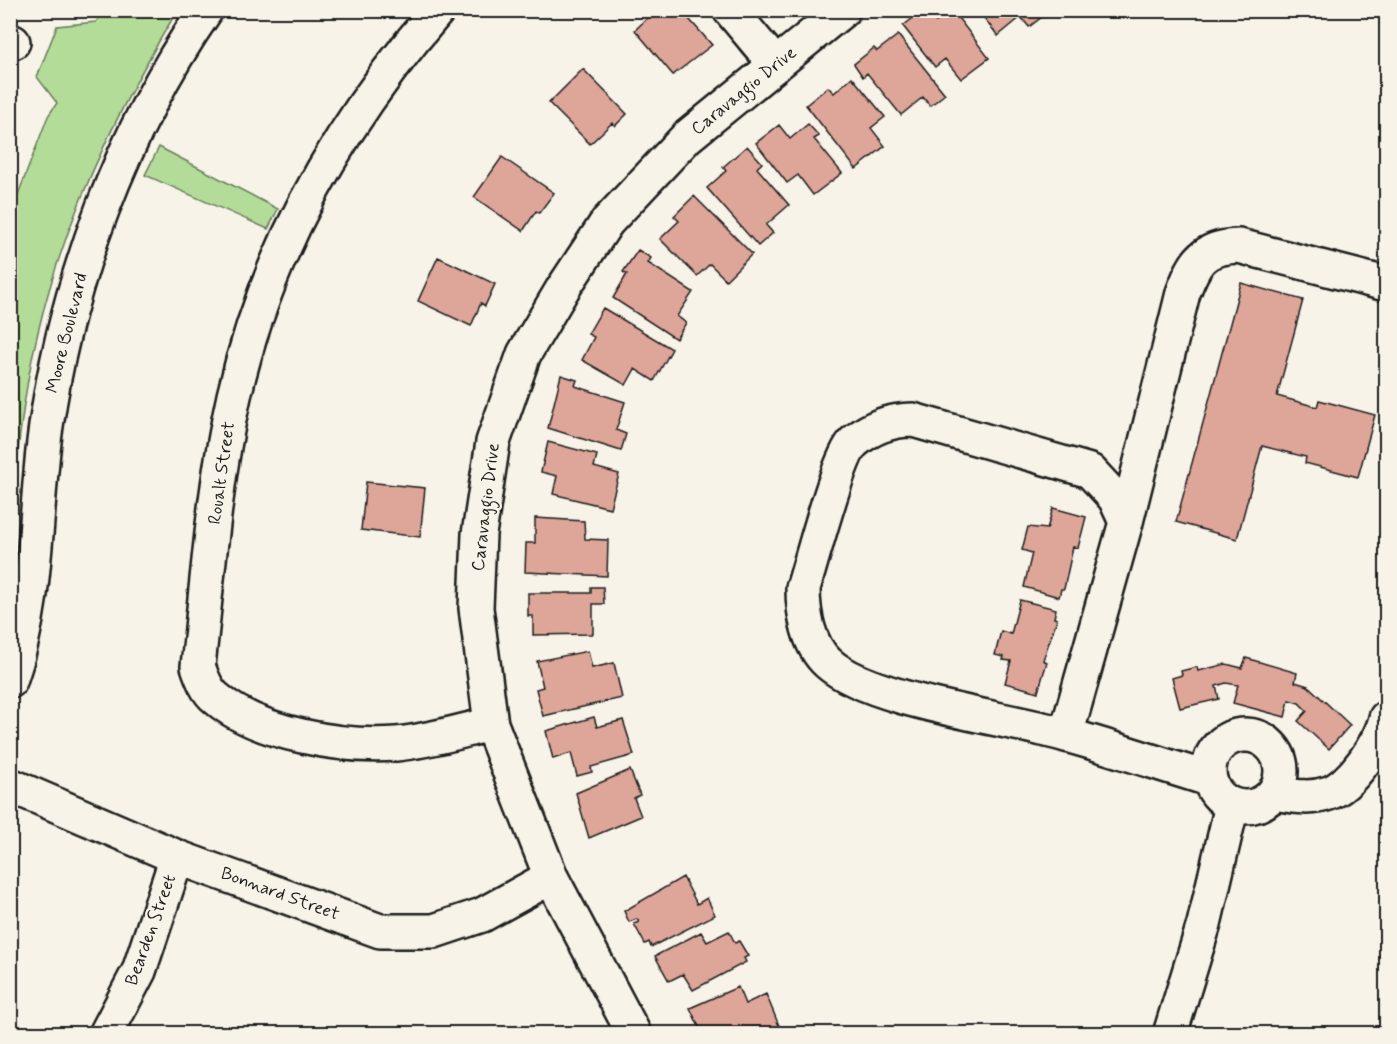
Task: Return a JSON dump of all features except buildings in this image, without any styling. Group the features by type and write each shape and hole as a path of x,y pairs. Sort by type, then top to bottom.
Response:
{"street":[{"name":"Moore Boulevard","path":"10,681 24,632 33,580 46,426 71,306 100,220 140,125 176,57 206,10"},
{"name":"Roualt Street","path":"438,10 380,82 332,151 297,217 272,275 251,334 234,394 224,445 198,666 203,681 215,698 270,726 313,739 351,744 398,744 491,724"},
{"path":"730,10 776,65"},
{"name":"Caravaggio Drive","path":"633,1034 551,877 491,724 476,608 479,534 493,442 524,354 562,290 607,222 687,137 843,10"},
{"path":"1066,735 1126,522 1184,293 1196,262 1220,247 1239,246 1386,284"},
{"path":"1126,522 1115,498 1090,471 914,420 894,420 874,428 852,444 839,470 803,588 803,608 812,640 828,663 865,685 1066,735 1209,779 1222,799 1232,805 1255,806 1274,793 1280,782 1279,759 1265,741 1254,736 1241,735 1230,738 1219,745 1212,755 1209,779"},
{"path":"1274,793 1305,798 1331,793 1358,770 1386,717"},
{"name":"Bonnard Street","path":"10,785 177,858 380,931 434,931 482,915 551,877"},
{"path":"1170,1034 1204,924 1232,805"},
{"name":"Bearden Street","path":"106,1034 139,971 177,858"}],"green space":[{"path":"104,11 177,11 113,126 78,207 49,290 38,332 24,406 11,531 11,213 48,116 57,103 37,77 57,26 96,22"},
{"path":"159,147 278,209 268,229 145,175"}]}
